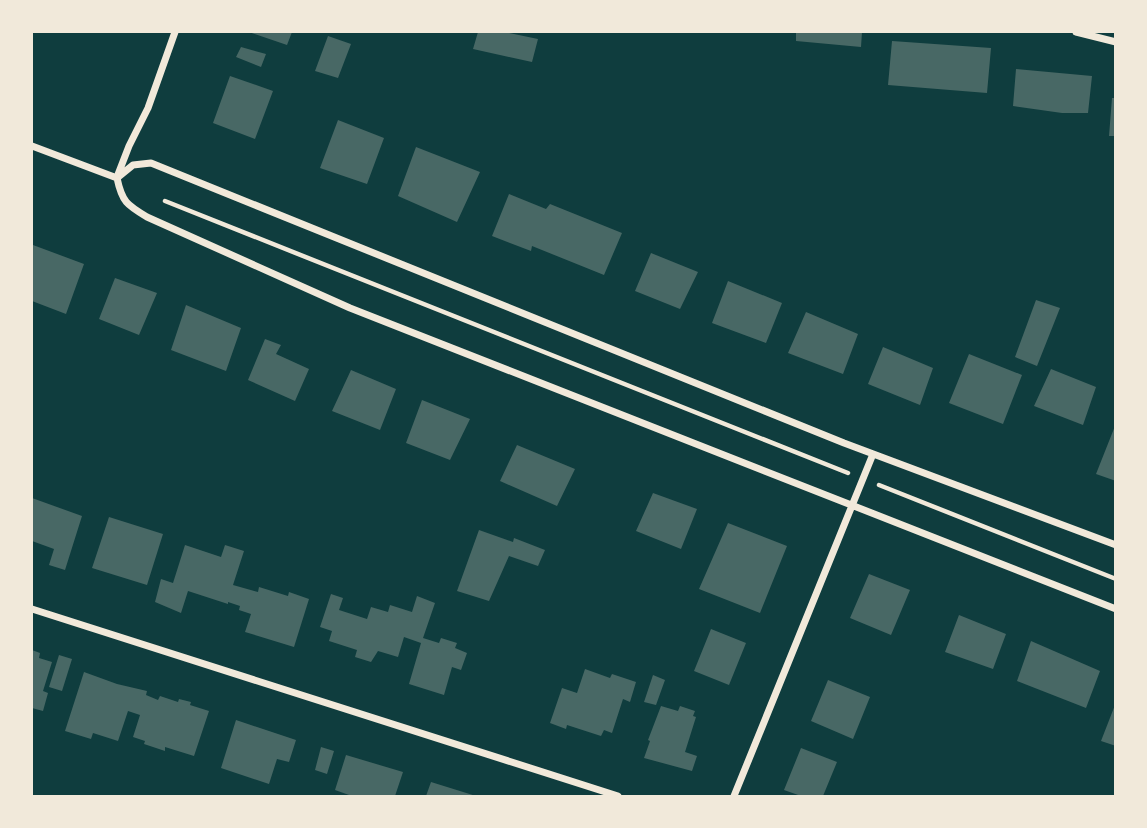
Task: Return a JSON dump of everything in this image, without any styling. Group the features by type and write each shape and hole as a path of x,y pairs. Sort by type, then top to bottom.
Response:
{"street":[{"path":"175,32 148,108 117,178 120,195 127,205 147,217 350,308 1115,609"},
{"path":"1076,32 1115,42"},
{"path":"32,146 117,178"},
{"path":"117,178 133,165 151,163 873,454 1115,545"},
{"path":"734,796 873,454"},
{"path":"32,609 618,796"}],"path":[{"path":"165,201 1115,579"}],"building":[{"path":"249,32 292,32 287,45"},
{"path":"478,32 505,32 538,39 532,62 473,49"},
{"path":"796,32 862,32 861,47 796,41"},
{"path":"328,36 351,44 338,78 315,71"},
{"path":"892,41 991,48 987,93 888,85"},
{"path":"241,47 266,54 261,67 236,57"},
{"path":"1016,69 1092,76 1088,113 1062,113 1013,106"},
{"path":"230,76 273,91 255,139 213,123"},
{"path":"1112,98 1116,98 1116,136 1109,136"},
{"path":"338,120 384,138 367,184 320,168"},
{"path":"416,147 480,172 457,222 398,196"},
{"path":"509,194 546,209 550,204 622,233 604,275 532,246 531,251 492,236"},
{"path":"33,245 84,264 66,314 32,301"},
{"path":"651,253 698,272 680,309 635,291"},
{"path":"115,278 157,293 139,335 99,319"},
{"path":"728,281 782,303 766,343 712,323"},
{"path":"1036,300 1060,308 1037,366 1015,357"},
{"path":"186,305 241,328 226,371 171,350"},
{"path":"806,312 858,334 843,374 788,353"},
{"path":"265,339 281,345 276,354 309,369 295,401 248,380"},
{"path":"883,347 933,368 920,405 868,384"},
{"path":"969,354 1022,375 1003,424 949,403"},
{"path":"1051,369 1096,387 1083,425 1034,406"},
{"path":"351,370 396,389 380,430 332,411"},
{"path":"422,400 470,419 450,460 406,443"},
{"path":"1116,426 1116,481 1096,474"},
{"path":"517,445 575,469 557,506 500,481"},
{"path":"653,493 697,509 681,549 636,531"},
{"path":"32,498 82,516 65,570 49,565 54,549 32,541"},
{"path":"109,517 163,534 147,585 92,568"},
{"path":"728,523 787,546 760,613 699,589"},
{"path":"479,530 513,542 514,538 545,550 538,566 509,556 489,601 457,591"},
{"path":"185,545 221,557 225,545 244,551 233,585 258,592 259,587 288,596 289,592 309,599 294,647 245,632 251,614 228,602 188,591 181,613 155,602 161,579 173,583"},
{"path":"869,574 910,590 891,635 850,618"},
{"path":"331,594 343,598 339,610 367,619 371,607 388,612 390,605 412,612 417,596 435,603 423,638 439,643 441,638 457,643 455,648 467,653 461,670 452,667 444,695 409,684 421,643 404,637 398,657 378,651 371,662 355,657 357,650 329,641 332,631 320,627"},
{"path":"959,615 1006,634 993,669 945,652"},
{"path":"711,629 746,643 729,685 694,671"},
{"path":"1031,641 1100,671 1086,708 1017,681"},
{"path":"32,650 40,653 39,658 52,662 43,691 48,693 43,711 32,708"},
{"path":"59,655 72,659 62,691 49,687"},
{"path":"585,669 610,678 612,674 636,682 630,702 623,699 612,733 604,730 601,736 567,725 566,729 550,723 562,688 577,693"},
{"path":"84,672 147,691 146,695 158,700 160,696 178,702 179,699 209,711 194,756 165,747 165,751 133,737 140,715 128,711 118,741 93,733 91,739 65,731"},
{"path":"653,675 665,680 656,705 644,702"},
{"path":"828,680 870,697 853,739 811,721"},
{"path":"1116,705 1116,746 1101,741"},
{"path":"661,706 678,711 680,706 695,711 693,716 696,717 685,752 697,756 692,771 644,758"},
{"path":"236,720 296,740 289,762 277,759 269,784 221,768"},
{"path":"321,747 334,751 327,774 315,770"},
{"path":"801,748 837,762 823,796 801,796 784,790"},
{"path":"346,755 403,772 395,796 349,796 335,790"},
{"path":"431,782 476,796 426,796"}]}
